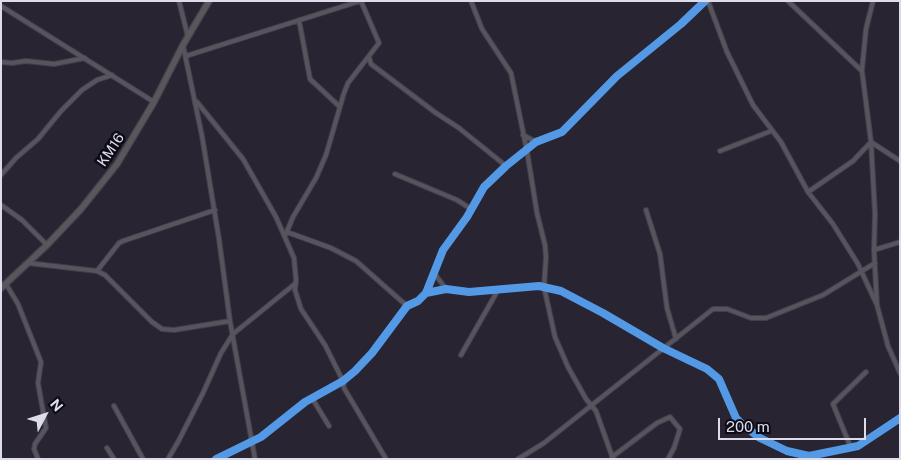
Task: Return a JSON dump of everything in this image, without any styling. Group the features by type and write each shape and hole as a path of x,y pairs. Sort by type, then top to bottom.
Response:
{"street":[{"path":"179,1 188,37"},
{"name":"KM16","path":"4,286 81,209 117,164 154,102 183,45 209,1"},
{"path":"186,56 360,1 379,42 348,84 326,155 286,234"},
{"path":"471,1 482,29 511,73 537,213 545,245 544,287 556,337 562,353 586,399 596,411 612,458 657,423 670,417 680,429 668,459"},
{"path":"216,459 266,434 305,402 343,381 364,363 407,306 418,301 426,293 443,250 467,217 484,186 536,142 562,132 617,76 706,1 727,52 753,105 780,142 808,192 833,224 861,271 876,304 888,346 900,373"},
{"path":"788,1 862,71"},
{"path":"873,1 866,29 862,71 871,142 875,214 876,304"},
{"path":"1,6 154,102"},
{"path":"299,20 310,79 340,107"},
{"path":"183,45 195,100 214,210 230,321 255,459"},
{"path":"369,56 371,64 459,128 506,166"},
{"path":"1,62 26,61 54,64 85,58"},
{"path":"362,65 371,64"},
{"path":"1,175 16,158 38,139 61,111 82,90 97,80 112,75"},
{"path":"195,100 243,159 286,234 294,258 296,295 301,309 322,338 343,381 344,388 384,458"},
{"path":"720,151 771,131"},
{"path":"523,135 536,142"},
{"path":"808,192 853,161 871,142"},
{"path":"871,142 900,161"},
{"path":"395,174 457,200 471,209"},
{"path":"1,205 22,220 47,245"},
{"path":"98,271 119,242 214,210"},
{"path":"646,210 660,254 667,308 676,339"},
{"path":"286,234 331,248 356,261 407,306"},
{"path":"874,250 900,242"},
{"path":"28,263 98,271 118,287 152,322 162,328 174,330 230,321"},
{"path":"518,459 544,443 713,310 718,308 726,309 759,319 766,318 824,295 875,263"},
{"path":"434,273 446,289"},
{"path":"168,459 221,353 233,334 296,283"},
{"path":"4,286 18,304 42,362 38,384 46,428 35,444 34,449 38,459"},
{"path":"426,293 446,289 468,292 539,286 561,291 663,348 714,373 724,389 736,418 752,433 781,449 810,457 863,444 900,418"},
{"path":"461,355 498,290"},
{"path":"851,448 832,404 866,372"},
{"path":"312,398 329,426"},
{"path":"114,406 144,459"},
{"path":"107,448 114,459"}],"cycle path":[{"path":"216,459 261,437 305,402 343,381 355,371 372,353 407,306 418,301 426,293 443,250 467,217 484,187 536,142 562,132 617,76 681,24 705,1"},
{"path":"426,293 446,289 469,292 539,286 561,291 663,348 707,369 719,379 736,418 760,438 787,451 809,456 858,446 900,418"}]}
